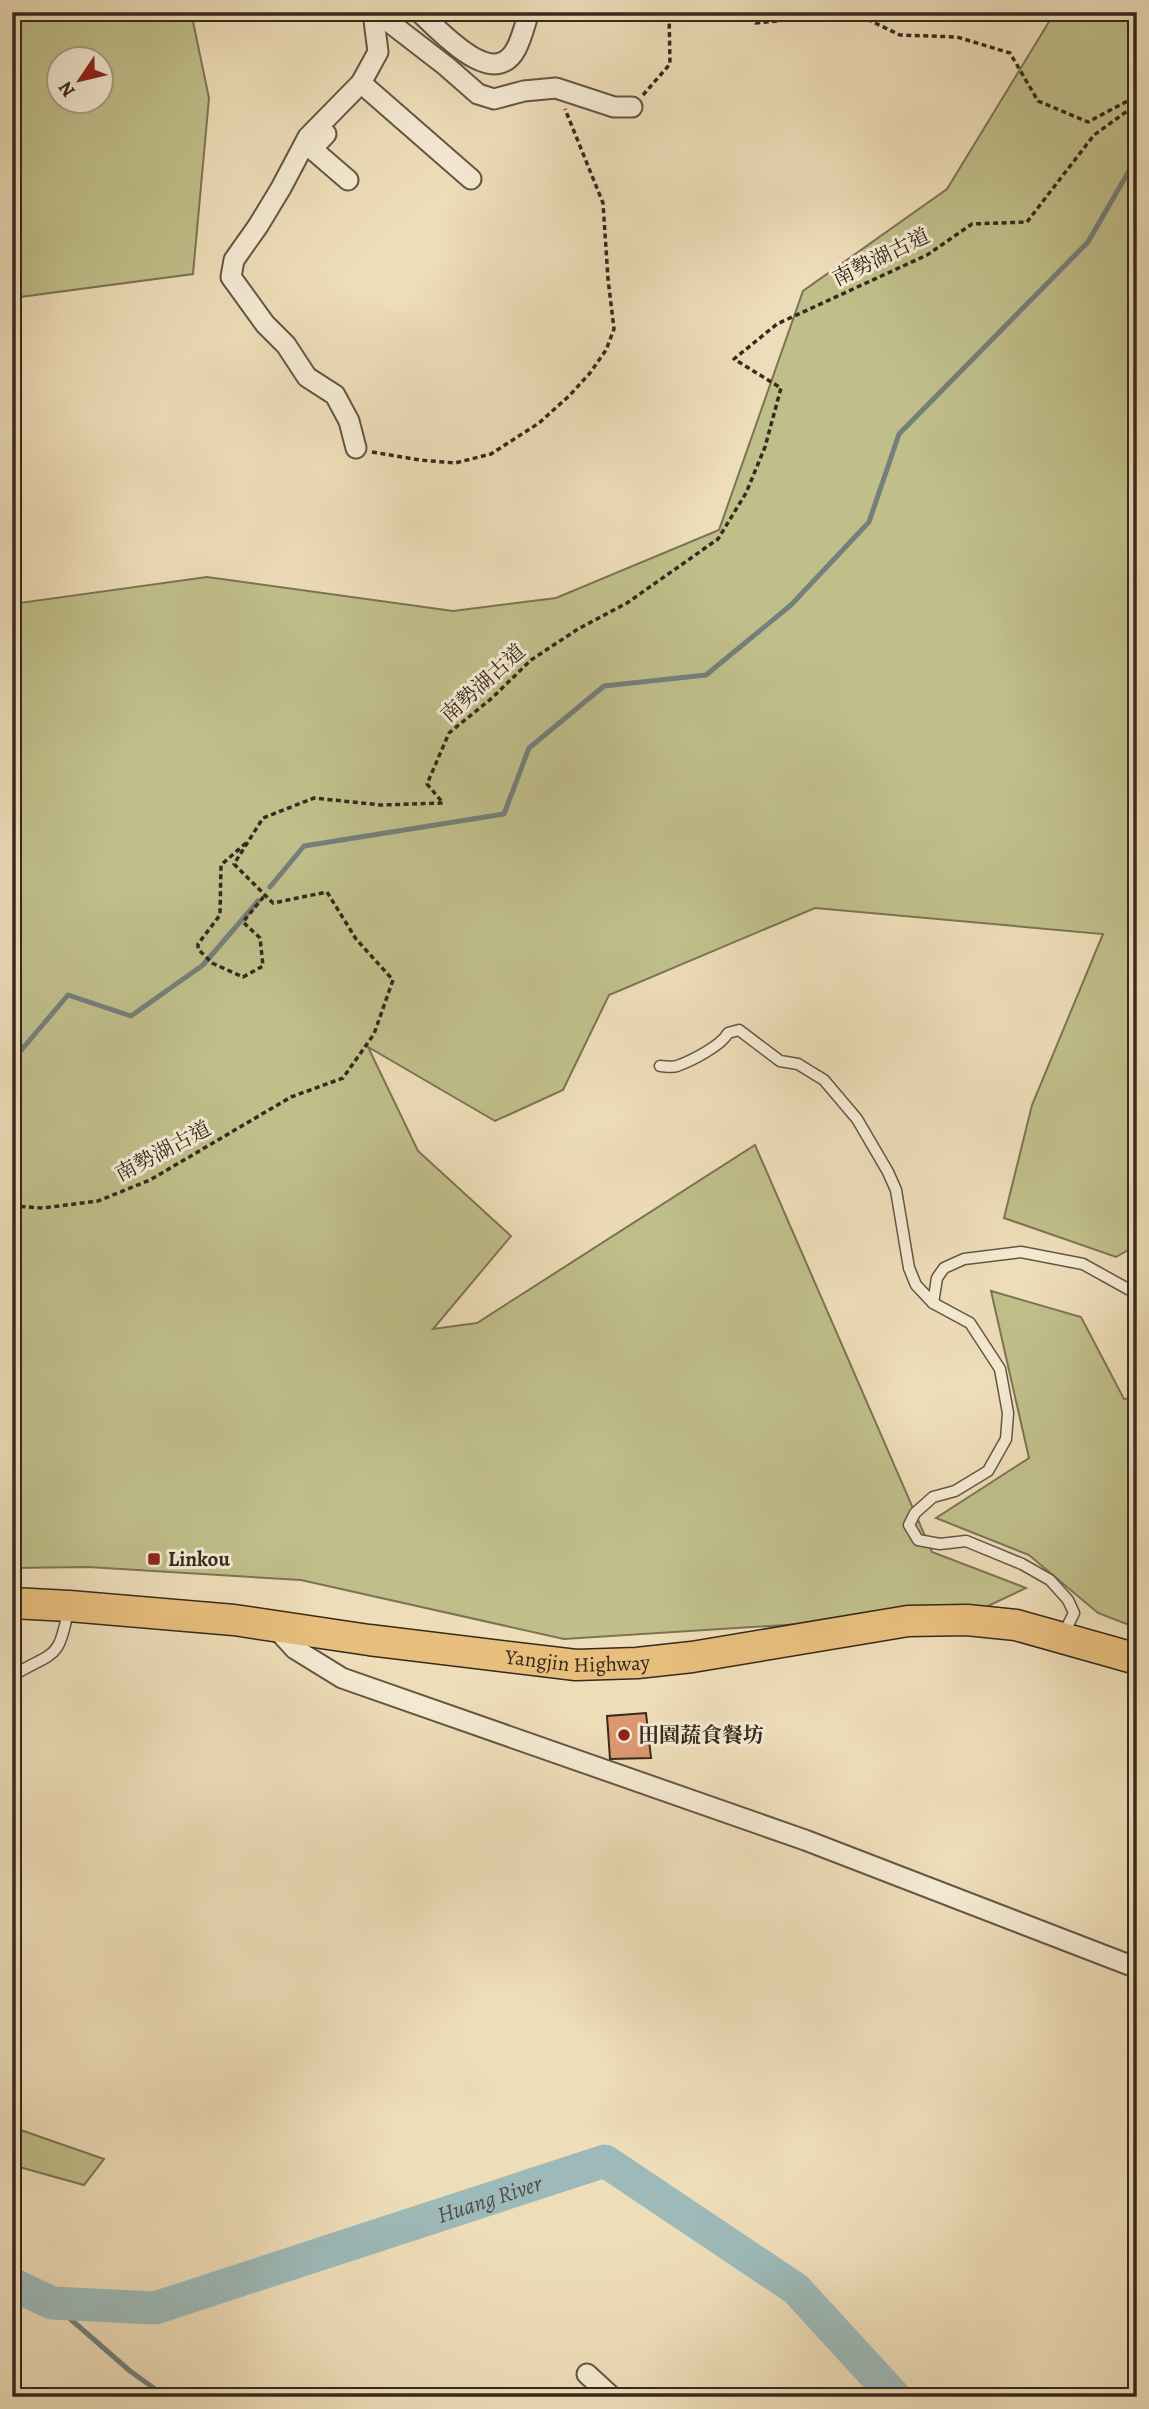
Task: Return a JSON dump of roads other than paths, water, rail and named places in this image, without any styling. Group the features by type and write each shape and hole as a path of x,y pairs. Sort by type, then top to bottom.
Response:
{"main road":[{"name":"Yangjin Highway","path":"12,1603 234,1620 369,1640 576,1665 637,1663 692,1657 908,1621 967,1620 1016,1626 1137,1659"}],"street":[{"path":"356,448 349,421 335,395 307,377 286,345 265,324 231,277 234,260 281,188 308,137 361,83 378,52 374,12"},
{"path":"374,12 446,66 478,94 495,99 524,91 556,88 614,107 632,107"},
{"path":"419,12 478,62 497,65 516,50 529,12"},
{"path":"361,83 471,179"},
{"path":"340,105 330,129 312,149 348,180"},
{"path":"274,1626 295,1649 342,1678 805,1840 1137,1968"},
{"path":"587,2374 612,2397"}],"lane":[{"path":"660,1066 675,1067 724,1041 728,1033 739,1030 780,1061 798,1064 824,1080 857,1119 896,1190 909,1268 916,1285 933,1303 970,1322 1000,1369 1007,1413 1006,1439 988,1471 955,1491 933,1497 915,1513 909,1525 918,1540 940,1544 966,1541 1022,1564 1050,1580 1068,1600 1073,1614 1061,1637"},
{"path":"933,1303 937,1278 944,1268 964,1259 1021,1252 1083,1264 1137,1294"},
{"path":"12,1676 50,1656 62,1641 69,1606"}],"waterway":[{"path":"270,887 304,846 504,814 529,748 604,686 706,675 791,605 869,522 899,434 1088,242 1137,157"},
{"path":"12,1061 68,995 131,1016 203,965 258,901"},
{"name":"Huang River","path":"12,2284 52,2303 155,2308 605,2161 796,2289 895,2397"},
{"path":"52,2303 130,2371 166,2397"},
{"path":"268,2397 290,2391 303,2397"}],"place":[{"name":"Linkou","path":"154,1559"},
{"name":"田園蔬食餐坊","path":"624,1735"}]}
